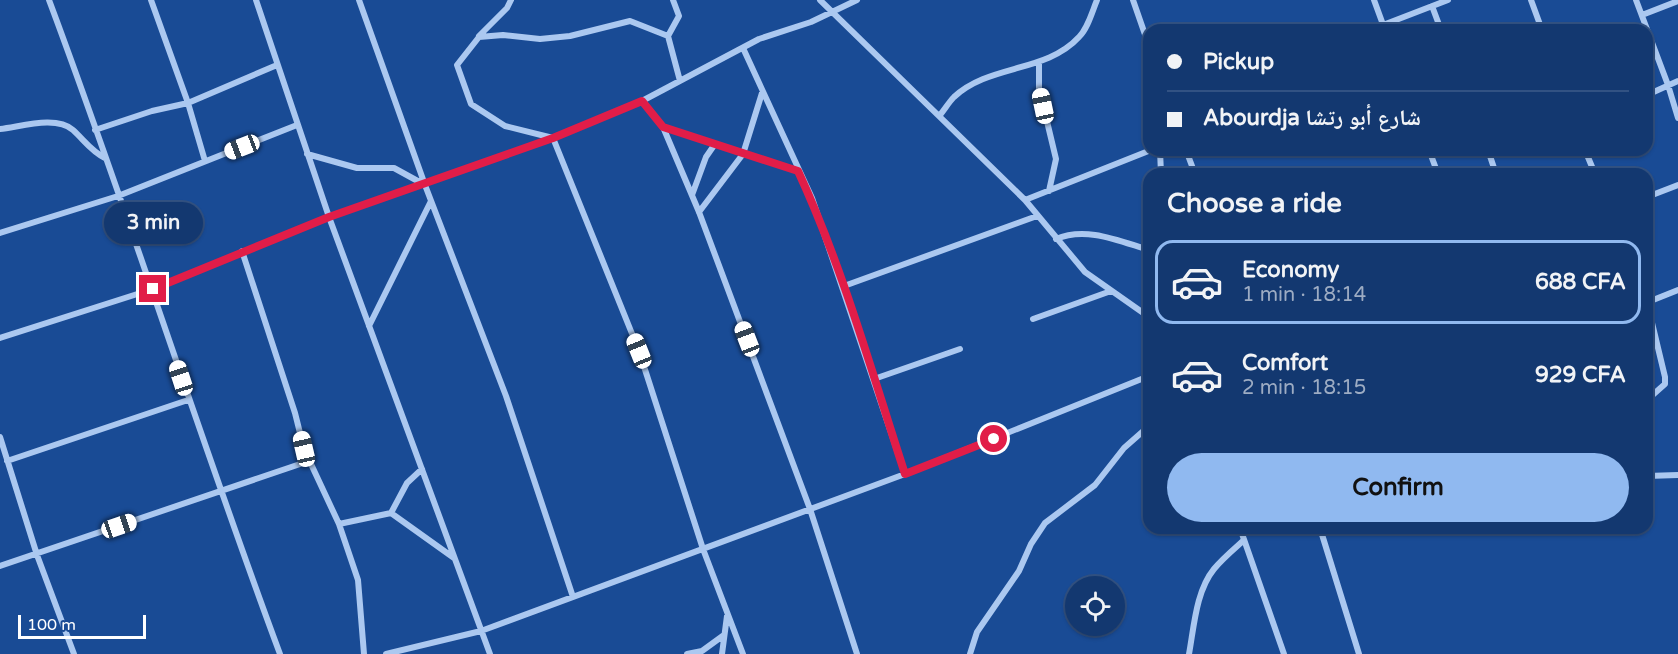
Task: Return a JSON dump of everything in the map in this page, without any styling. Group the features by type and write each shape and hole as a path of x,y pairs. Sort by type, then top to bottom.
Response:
{"street":[{"path":"49,0 153,289 188,400 280,654"},
{"path":"151,0 189,103 206,161"},
{"path":"256,0 329,217 490,654"},
{"path":"359,0 425,185 506,396 573,597"},
{"path":"511,0 507,8 479,36 457,64 471,104 506,126 553,138"},
{"path":"673,0 679,16 668,36 681,81"},
{"path":"819,0 1025,200 1085,272 1143,313"},
{"path":"0,338 153,289 329,217 553,138 642,101 743,48 857,0"},
{"path":"940,115 954,96 973,84 1039,62 1066,49 1080,36 1097,0"},
{"path":"1133,0 1143,29"},
{"path":"1374,0 1383,24"},
{"path":"1391,24 1448,0"},
{"path":"1531,0 1540,24"},
{"path":"1636,0 1645,24"},
{"path":"1642,15 1678,1"},
{"path":"1432,6 1439,24"},
{"path":"479,36 503,35 540,39 570,36 630,21 668,36"},
{"path":"1653,45 1678,118"},
{"path":"743,48 812,198 844,286 905,474"},
{"path":"1039,62 1039,88 1056,159 1049,191"},
{"path":"95,130 152,111 189,103 277,65"},
{"path":"1653,92 1678,81"},
{"path":"699,212 743,154 762,93"},
{"path":"642,101 663,127 699,212 810,508 857,654"},
{"path":"0,129 60,124 72,129 94,152 105,158"},
{"path":"0,233 118,196 297,125"},
{"path":"663,127 798,171"},
{"path":"553,138 639,351 704,549 743,654"},
{"path":"692,195 703,165 715,144"},
{"path":"1025,200 1143,153"},
{"path":"307,154 357,168 394,168 425,185"},
{"path":"1653,195 1678,185"},
{"path":"369,326 431,201"},
{"path":"844,286 1037,216"},
{"path":"1056,239 1074,233 1098,235 1143,248"},
{"path":"242,251 309,461 339,524 358,580 364,654"},
{"path":"1653,299 1678,290"},
{"path":"1033,319 1111,291"},
{"path":"1653,326 1665,384 1653,394"},
{"path":"874,379 960,349"},
{"path":"387,654 481,631 905,474 1143,378"},
{"path":"7,461 188,400"},
{"path":"970,654 977,632 1020,571 1031,544 1045,523 1095,485 1124,448 1143,431"},
{"path":"0,437 37,555 74,654"},
{"path":"0,566 309,461"},
{"path":"392,513 407,483 422,469"},
{"path":"1653,476 1678,476"},
{"path":"339,524 392,513 454,559"},
{"path":"1242,534 1284,654"},
{"path":"1322,534 1359,654"},
{"path":"1189,654 1197,610 1213,570 1244,540"},
{"path":"722,654 727,614"},
{"path":"687,654 702,651 724,635"}],"route":[{"path":"153,289 329,217 553,138 642,101 663,127 798,171 812,198 844,286 905,474 994,439"}]}
